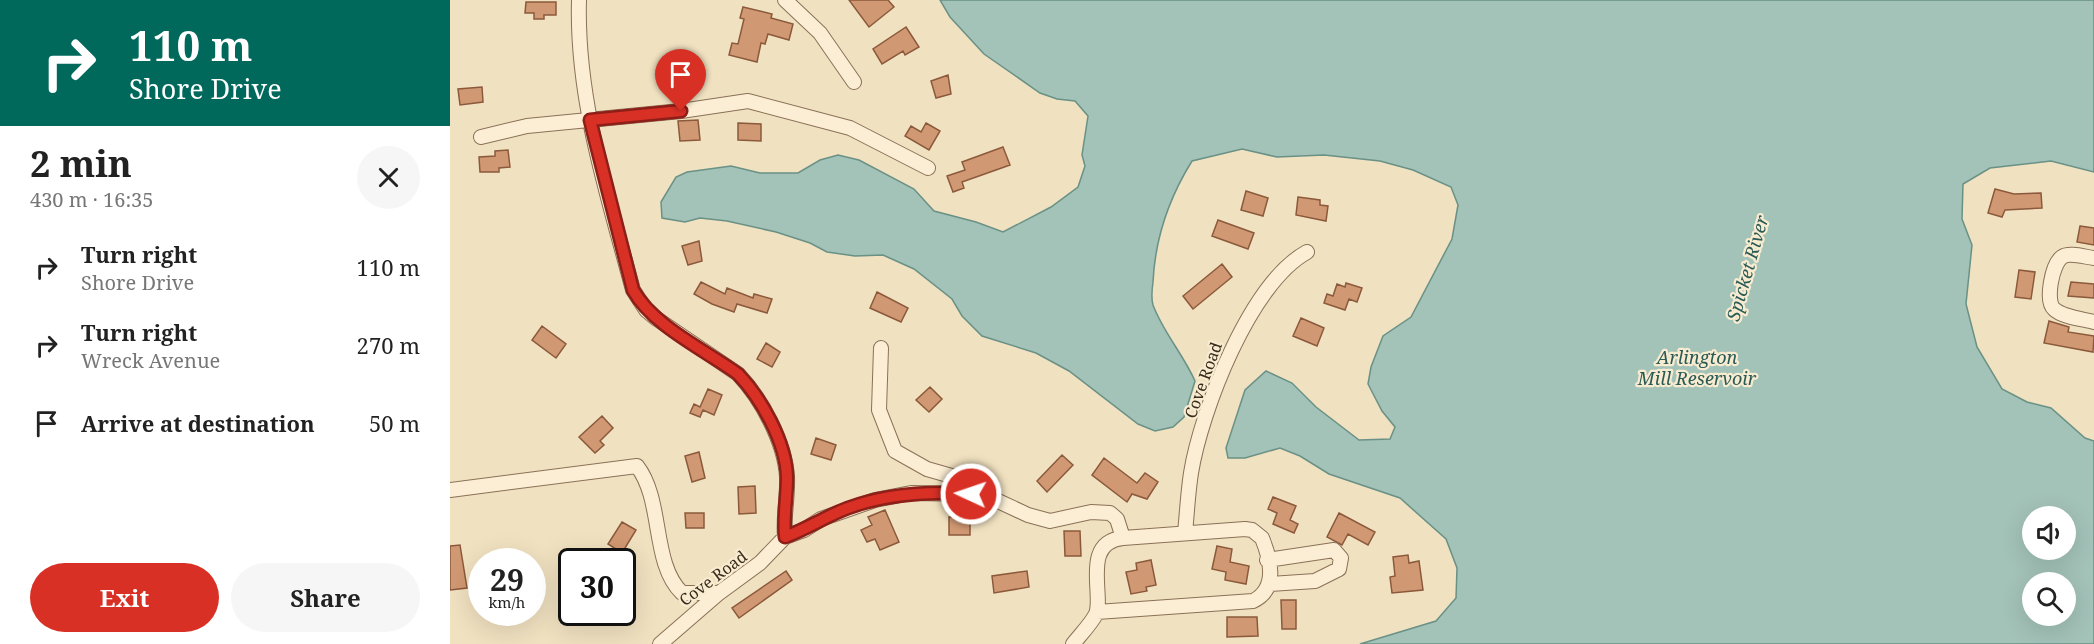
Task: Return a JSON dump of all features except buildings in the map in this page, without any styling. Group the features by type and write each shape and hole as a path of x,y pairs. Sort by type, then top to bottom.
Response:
{"street":[{"path":"579,0 580,51 590,120 633,290 657,319 738,374 748,384 769,420 787,473 785,537"},
{"path":"785,0 820,33 854,82"},
{"path":"481,137 527,126 748,101 850,128 928,168"},
{"name":"Cove Road","path":"1185,533 1191,472 1227,359 1237,336 1259,301 1302,255"},
{"path":"2094,258 2067,255 2060,258 2055,265 2049,300 2052,308 2058,312 2094,322"},
{"path":"881,348 879,411 895,451 927,469 955,477 984,496"},
{"path":"450,490 633,465 641,472 658,524 671,582 682,593 719,593"},
{"name":"Cove Road","path":"660,644 719,593 760,563 785,537 804,530 821,519 875,500 928,492 984,496 1039,519 1050,521 1062,521 1091,512 1110,513 1117,519 1123,538"},
{"path":"1073,644 1097,612 1097,563 1110,542 1123,538 1252,530 1262,538 1270,584"},
{"path":"1097,612 1240,604 1259,598 1270,584 1322,578 1339,569 1341,558 1334,550 1267,560"}],"water":[{"name":"Arlington Mill Reservoir","path":"940,0 2094,0 2094,172 2051,161 1990,168 1963,184 1962,219 1972,245 1966,304 1977,347 2002,389 2027,402 2051,408 2085,438 2094,441 2094,644 1360,644 1436,621 1456,598 1457,568 1446,539 1400,498 1329,474 1300,456 1280,448 1245,458 1228,458 1226,448 1245,390 1266,371 1292,383 1316,407 1359,440 1390,439 1395,427 1382,411 1368,384 1371,367 1383,336 1411,317 1452,239 1458,205 1451,187 1413,170 1380,161 1324,155 1277,157 1242,149 1192,161 1176,189 1160,235 1154,266 1152,296 1157,315 1195,381 1184,417 1173,427 1155,431 1138,424 1069,371 1036,353 982,336 962,316 952,299 914,269 883,255 855,256 827,252 810,243 776,232 727,221 700,218 685,222 662,218 661,202 676,177 687,172 731,166 760,173 798,173 820,160 838,155 859,160 914,189 934,211 1003,232 1051,207 1078,187 1085,166 1082,155 1088,116 1075,101 1057,99 1040,93 984,54 950,17"}],"route":[{"path":"681,111 590,120 633,290 646,310 657,319 738,374 748,384 769,420 787,473 785,537 804,530 821,519 875,500 910,493 971,494"}],"water label":[{"name":"Spicket River","path":"1747,268"}]}
